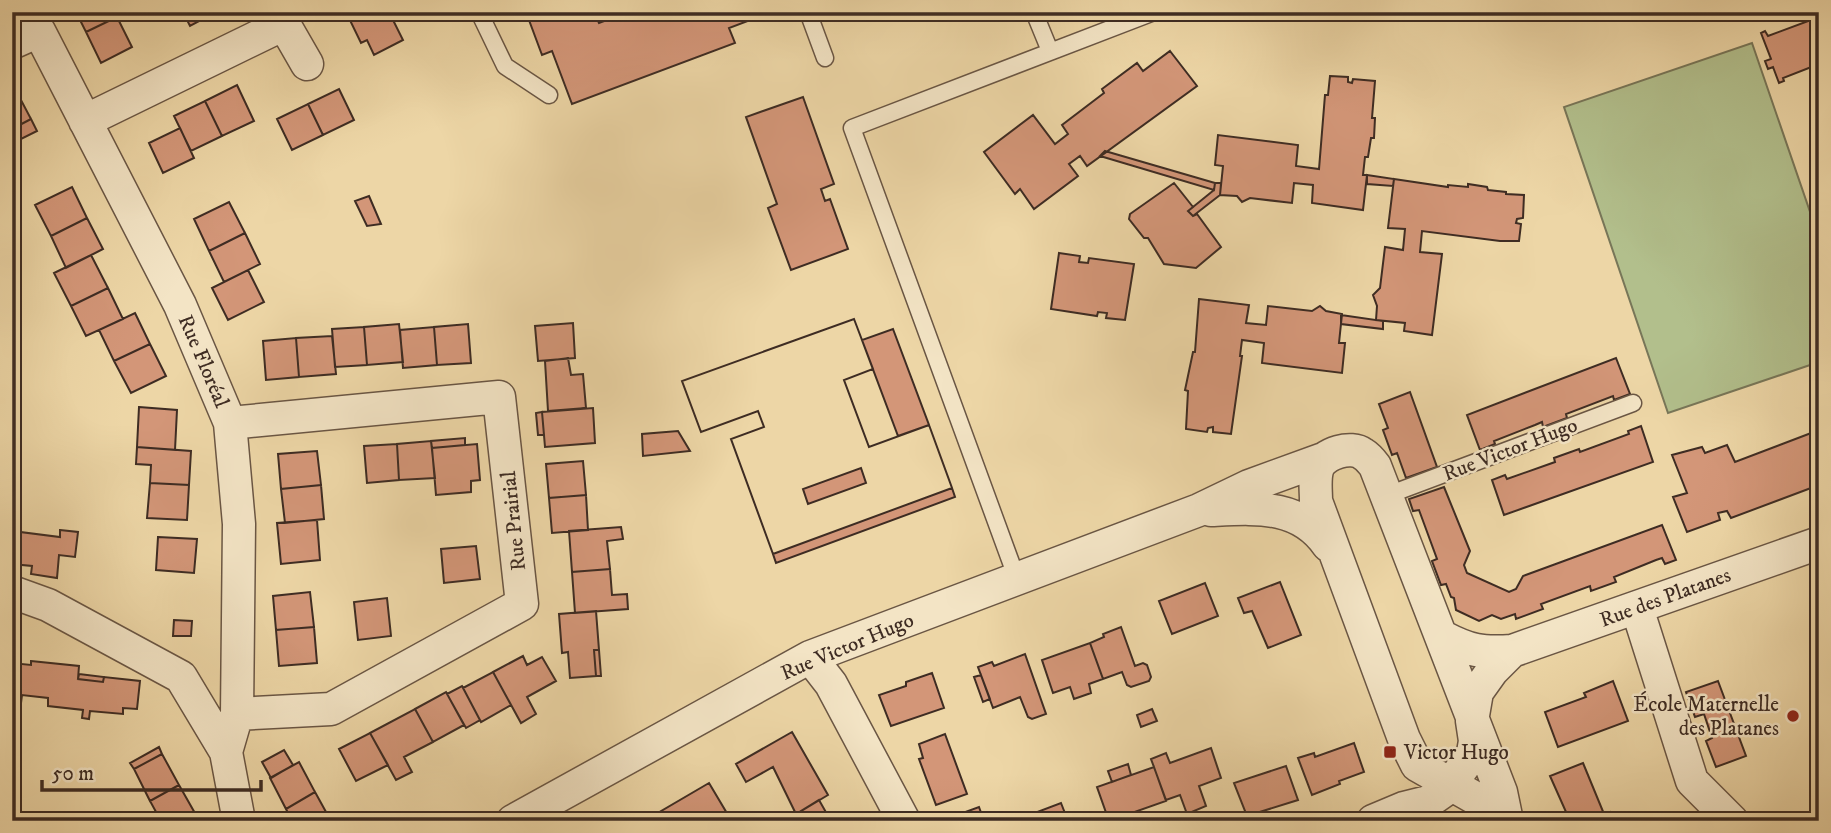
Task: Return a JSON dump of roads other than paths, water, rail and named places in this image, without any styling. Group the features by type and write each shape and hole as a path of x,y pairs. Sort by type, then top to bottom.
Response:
{"street":[{"path":"85,121 284,24 307,64"},
{"name":"Rue Floréal","path":"12,43 39,31 180,305 230,423 239,524 237,714 226,752"},
{"name":"Rue Prairial","path":"230,423 499,397 522,604 331,709 237,714"},
{"name":"Rue Victor Hugo","path":"513,821 810,657 1199,510 1249,486 1344,450 1361,452 1375,466 1388,495 1501,792 1506,818"},
{"name":"Rue Victor Hugo","path":"1326,458 1319,465 1315,483 1316,501 1404,739 1441,772 1506,818"},
{"name":"Rue Victor Hugo","path":"1199,510 1261,508 1296,517 1318,529 1334,553"},
{"name":"Rue des Platanes","path":"1443,637 1481,653 1511,652 1819,543"},
{"name":"Rue Floréal","path":"12,592 48,605 181,677 226,752 239,821"},
{"path":"1637,608 1692,781 1732,821"},
{"name":"Rue des Platanes","path":"1472,721 1477,692 1492,671 1511,652"},
{"path":"810,657 831,684 904,821"},
{"name":"Rue Victor Hugo","path":"1441,772 1472,753 1475,741 1472,721"},
{"path":"1373,821 1404,808 1412,792 1441,772"}],"lane":[{"path":"479,12 505,66 549,95"},
{"path":"808,12 825,58"},
{"path":"1034,12 1050,51"},
{"path":"1017,579 852,128 1154,12"},
{"name":"Rue Victor Hugo","path":"1388,495 1633,403"}],"place":[{"name":"École Maternelle des Platanes","path":"1793,716"},
{"name":"Victor Hugo","path":"1390,752"}]}
